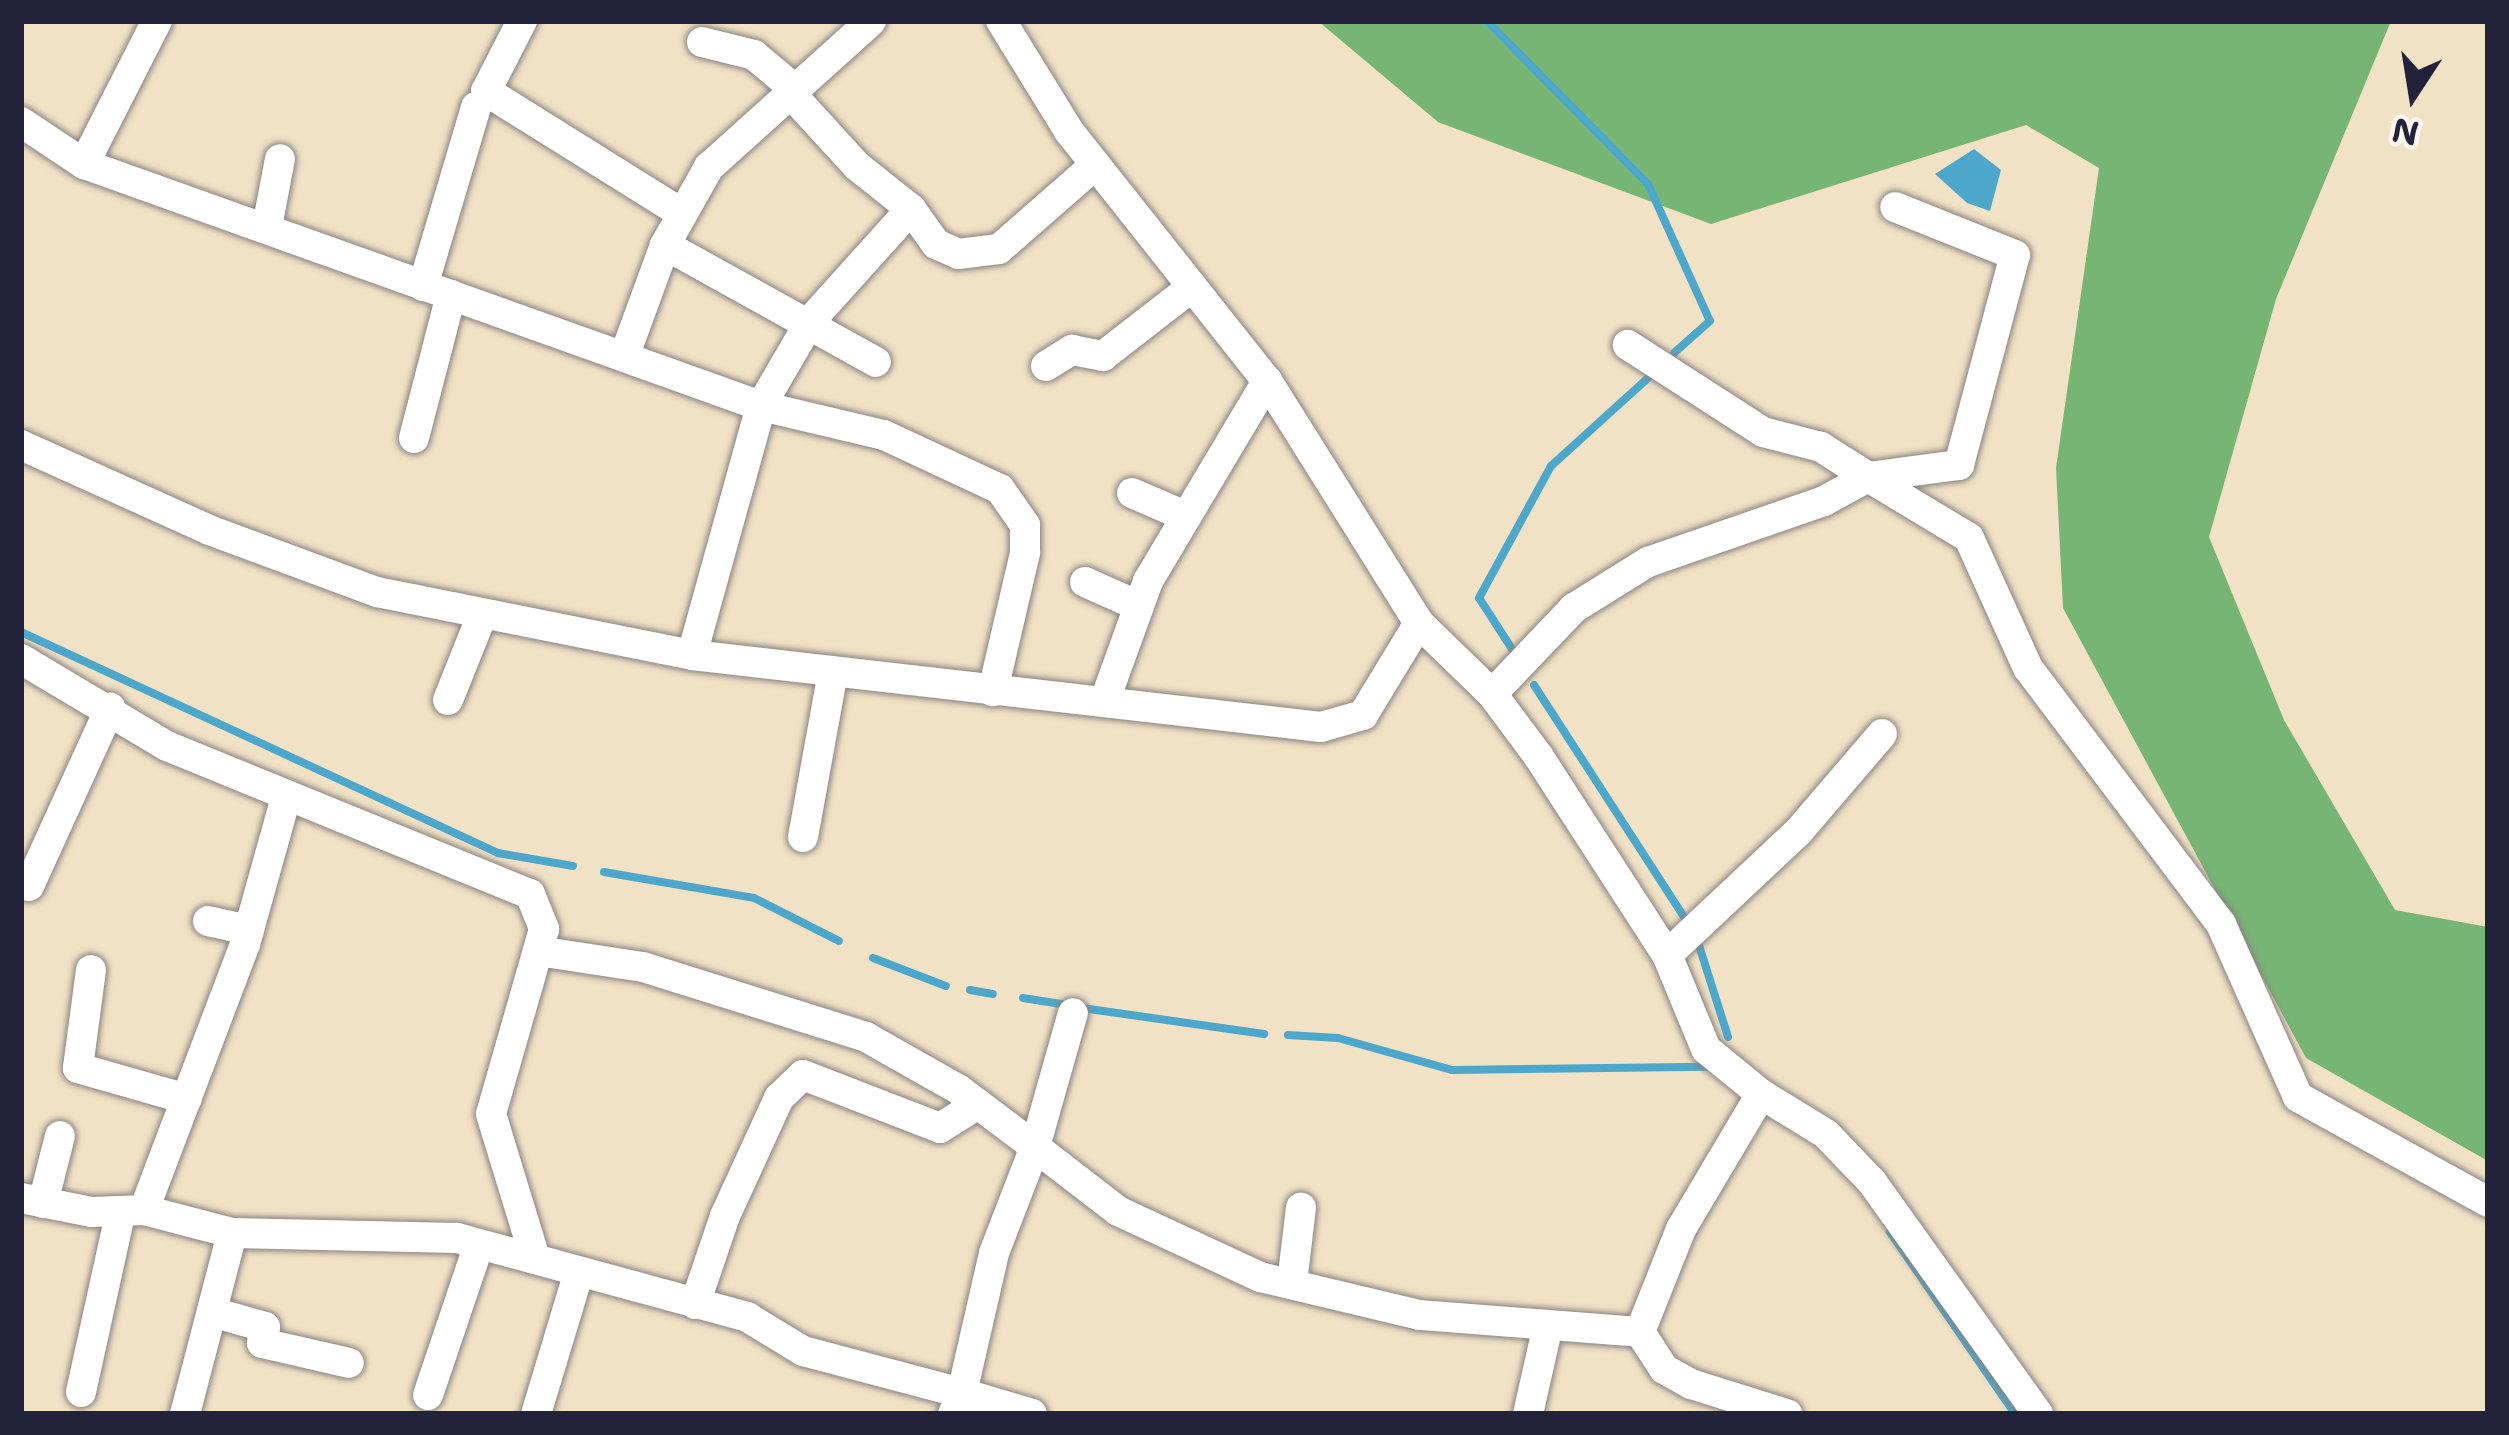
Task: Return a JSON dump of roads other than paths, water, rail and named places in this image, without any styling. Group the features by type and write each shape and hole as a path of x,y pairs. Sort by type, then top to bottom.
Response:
{"street":[{"path":"84,164 157,21"},
{"path":"522,21 486,91 680,212"},
{"path":"624,357 664,245 709,167 871,21"},
{"path":"1001,21 1095,165 1267,381 1419,622 1492,694 1667,955 1706,1049 1761,1094 1826,1134 1872,1182 2038,1414"},
{"path":"702,42 754,56 794,93 857,166 911,209 936,244 988,256 1095,165"},
{"path":"414,438 437,290 476,107"},
{"path":"21,122 84,164 761,406 884,435 1000,489 1024,525 1025,553 994,691"},
{"path":"267,227 280,159"},
{"path":"1492,694 1574,608 1648,562 1824,501 1868,478 1959,465 2015,255 1895,207"},
{"path":"692,655 761,406 811,320 911,209"},
{"path":"664,245 811,320 876,362"},
{"path":"1046,366 1072,350 1103,356 1192,287"},
{"path":"1628,345 1762,432 1821,447 1969,538 2028,668 2221,924 2298,1096 2488,1202"},
{"path":"1105,700 1139,606 1185,516 1267,381"},
{"path":"21,445 209,530 377,592 692,655 1321,727 1351,724 1419,622"},
{"path":"1132,493 1185,516"},
{"path":"1085,582 1139,606"},
{"path":"448,700 482,615"},
{"path":"21,659 167,746 285,801 530,894 544,929 491,1114 535,1258"},
{"path":"803,837 833,672"},
{"path":"29,886 110,708"},
{"path":"1667,955 1798,832 1882,734"},
{"path":"81,1392 132,1212 187,1099 249,931 285,801"},
{"path":"208,921 249,931"},
{"path":"538,951 643,967 759,998 866,1037 978,1104 1118,1211 1185,1247 1292,1283 1420,1316 1640,1332"},
{"path":"91,970 78,1068 187,1099"},
{"path":"957,1403 994,1253 1035,1147 1073,1013"},
{"path":"695,1304 724,1216 779,1098 802,1075 940,1128 978,1104"},
{"path":"1640,1332 1681,1229 1761,1094"},
{"path":"60,1136 32,1200 132,1212 232,1233 479,1244 747,1316 803,1352 957,1403 1031,1414"},
{"path":"1292,1283 1300,1208"},
{"path":"185,1414 232,1233"},
{"path":"428,1395 479,1244"},
{"path":"536,1414 579,1272"},
{"path":"212,1312 265,1327 262,1343 349,1364"},
{"path":"1528,1414 1548,1325"},
{"path":"1640,1332 1664,1369 1691,1384 1783,1414"}],"water":[{"path":"1974,149 2001,170 1990,211 1967,203 1935,174"}],"waterway":[{"path":"1487,21 1648,184 1710,321 1675,352"},
{"path":"1514,652 1479,598 1551,466 1648,378"},
{"path":"21,632 498,853 573,866"},
{"path":"1534,685 1688,923"},
{"path":"604,872 754,898 839,941"},
{"path":"1696,936 1728,1037"},
{"path":"873,958 946,986"},
{"path":"970,990 993,994"},
{"path":"1023,998 1067,1005"},
{"path":"1082,1008 1264,1034"},
{"path":"1288,1035 1338,1038 1452,1070 1708,1067"},
{"path":"1890,1232 2015,1414"}]}
